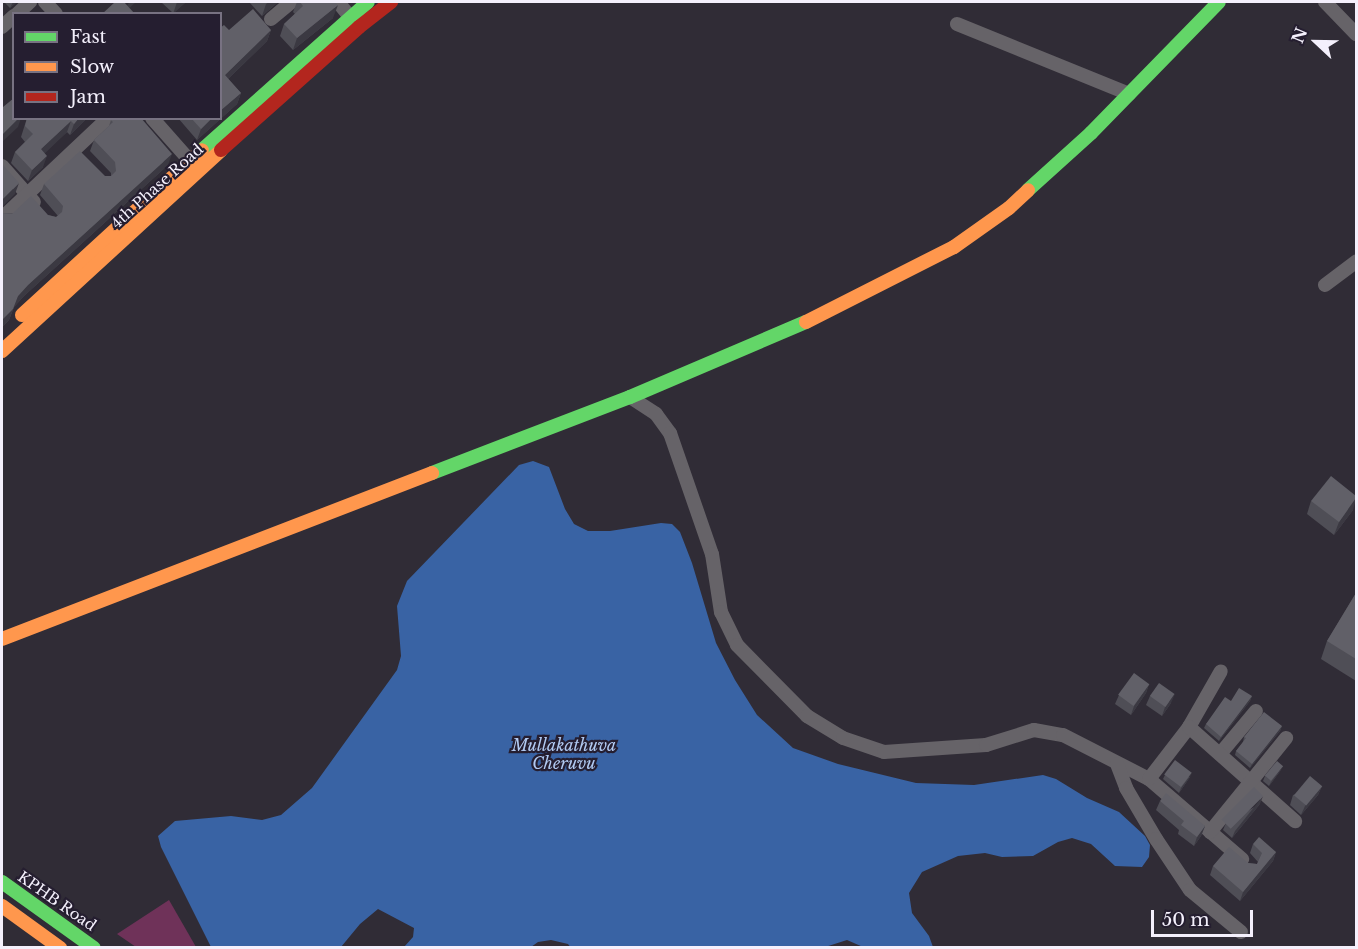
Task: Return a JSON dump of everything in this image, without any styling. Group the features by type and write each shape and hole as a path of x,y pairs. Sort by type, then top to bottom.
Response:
{"street":[{"path":"18,12 30,2"},
{"path":"271,19 291,2"},
{"path":"338,2 350,17"},
{"name":"4th Phase Road","path":"2,335 190,161 368,2"},
{"name":"4th Phase Road","path":"2,351 198,171 359,27 391,2"},
{"path":"2,639 630,397 794,328 954,248 1009,208 1092,133 1219,2"},
{"path":"1325,2 1356,34"},
{"path":"957,24 1129,94"},
{"path":"2,218 80,153 106,120"},
{"path":"159,121 190,161"},
{"path":"2,166 42,212"},
{"path":"1325,285 1356,262"},
{"path":"630,397 656,414 670,433 712,554 721,612 737,645 807,717 843,738 884,752 986,745 1034,730 1063,735 1149,779 1250,865"},
{"path":"1149,779 1189,727 1221,671"},
{"path":"1220,754 1256,711"},
{"path":"1189,727 1295,821"},
{"path":"1210,832 1286,738"},
{"path":"1117,764 1138,808 1190,890 1241,932"},
{"name":"KPHB Road","path":"2,882 94,948"},
{"path":"2,906 60,948"}],"shaded area":[{"path":"169,900 196,947 136,947 117,934"}],"water":[{"name":"Mullakathuva Cheruvu","path":"533,461 549,467 565,509 574,524 588,531 610,531 661,523 672,524 680,532 692,563 716,643 735,680 757,715 793,748 838,764 916,783 974,785 1043,775 1056,779 1087,798 1119,812 1145,836 1150,845 1149,857 1142,867 1115,866 1091,844 1072,838 1058,842 1033,856 1002,857 985,853 958,856 922,872 909,893 912,913 929,936 933,947 863,947 847,940 822,948 571,948 568,944 551,940 538,942 531,947 404,947 413,937 414,928 378,909 360,924 341,947 211,947 161,847 158,836 175,821 231,816 262,820 281,815 312,788 397,670 401,656 397,606 407,581 519,465"}],"building":[{"path":"115,2 124,2 133,12 104,12"},
{"path":"300,2 334,2 338,5 297,38 284,24 303,6"},
{"path":"253,9 271,30 225,75 241,93 222,109 222,26 224,25 229,30"},
{"path":"12,100 12,120 17,120 2,135 2,106"},
{"path":"26,120 77,120 74,124 71,121 41,149 47,156 32,170 15,152 33,134 25,126"},
{"path":"111,120 143,120 172,154 28,285 18,296 13,309 2,320 2,213 12,214 31,196 48,215 56,217 62,212 63,206 44,184 80,151 105,176 111,176 116,171 115,162 94,140 113,122"},
{"path":"193,120 210,120 201,129"},
{"path":"2,166 19,183 2,200"},
{"path":"1331,476 1356,496 1339,522 1311,501"},
{"path":"1356,593 1356,659 1327,641"},
{"path":"1134,673 1149,684 1134,706 1118,695"},
{"path":"1159,683 1175,694 1165,707 1150,696"},
{"path":"1239,688 1252,696 1221,737 1206,724 1225,697 1231,701"},
{"path":"1264,712 1282,726 1252,764 1236,751"},
{"path":"1175,760 1192,773 1181,787 1164,774"},
{"path":"1277,761 1283,766 1271,781 1265,776"},
{"path":"1310,776 1322,786 1306,805 1294,795"},
{"path":"1254,787 1263,796 1231,829 1221,820"},
{"path":"1166,793 1205,826 1197,837 1181,825 1184,821 1160,801"},
{"path":"1259,837 1276,852 1243,892 1213,866 1229,847 1248,863 1257,864 1262,853 1253,844"}],"traffic: fast":[{"path":"202,150 368,2"},
{"path":"1028,190 1091,133 1219,2"},
{"path":"432,473 630,397 806,322"},
{"path":"2,882 94,948"}],"traffic: slow":[{"path":"22,315 202,150"},
{"path":"2,351 221,150"},
{"path":"806,322 954,247 1009,208 1028,190"},
{"path":"2,639 432,473"},
{"path":"2,906 60,948"}],"traffic: jam":[{"path":"221,150 359,27 391,2"}]}
